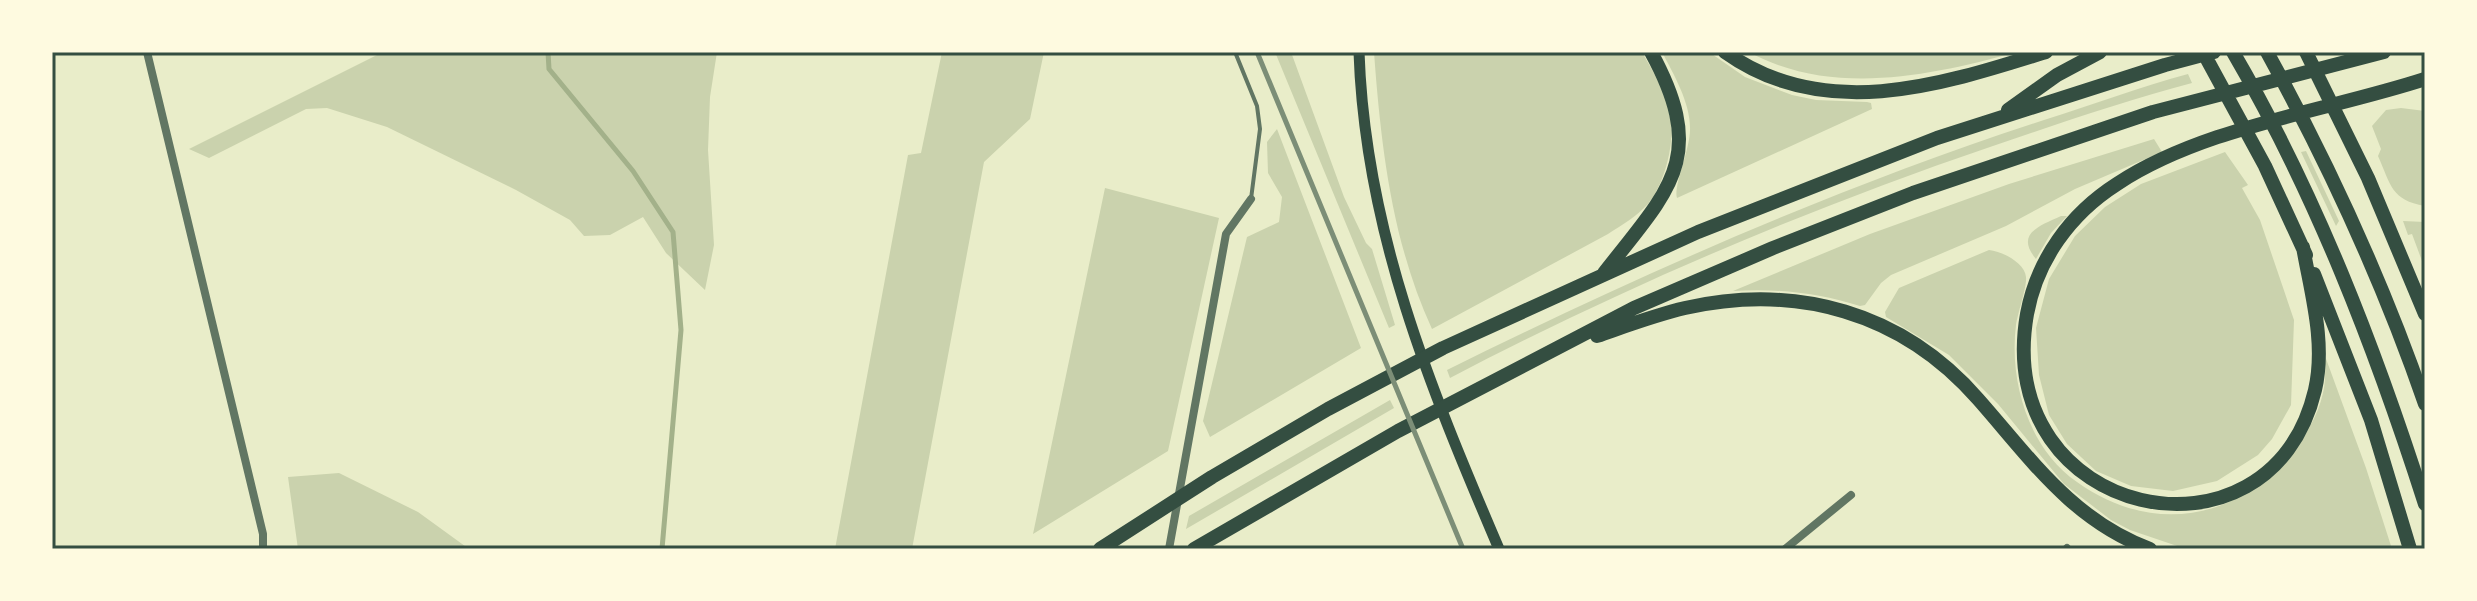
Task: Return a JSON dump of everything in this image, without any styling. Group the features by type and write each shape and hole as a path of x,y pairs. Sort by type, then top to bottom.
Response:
{"highway":[{"path":"1601,276 1659,203 1676,159 1679,119 1668,84 1651,52"},
{"path":"1725,52 1753,69 1785,82 1812,88 1869,92 1909,90 2046,52"},
{"path":"1995,119 2057,75 2100,52"},
{"path":"2203,52 2265,166 2303,247 2371,420 2410,549"},
{"path":"1100,549 1212,477 1328,409 1443,348 1601,276 1764,204 1937,138 2214,52"},
{"path":"2233,52 2289,157 2377,359 2425,504"},
{"path":"2267,52 2317,147 2368,255 2425,404"},
{"path":"2306,52 2350,139 2425,314"},
{"path":"1194,549 1398,431 1634,308 1692,282 1913,193 2153,112 2384,52"},
{"path":"2303,247 2319,358 2315,391 2295,440 2267,471 2251,483 2217,498 2186,504 2151,504 2102,486 2062,455 2034,407 2026,368 2024,331 2037,275 2054,244 2080,214 2116,184 2163,159 2217,138 2378,95 2425,79"},
{"path":"1552,353 1635,323 1707,304 1770,299 1811,302 1840,309 1905,338 1942,362 2062,495 2098,524 2150,549"}],"main road":[{"path":"1359,52 1360,89 1374,193 1393,273 1499,549"}],"street":[{"path":"147,52 263,534 263,549"},
{"path":"1169,549 1226,234 1251,199"},
{"path":"1785,549 1851,495"}],"lane":[{"path":"1235,52 1257,106 1260,129 1251,199"}],"green space":[{"path":"383,52 717,52 710,97 708,150 714,245 705,290 666,253 643,217 610,235 584,236 570,220 516,190 387,127 327,108 306,109 209,158 189,149"},
{"path":"942,52 1044,52 1030,119 984,162 912,549 835,549 908,155 921,153"},
{"path":"1275,52 1291,52 1344,197 1366,243 1372,249 1395,325 1389,328"},
{"path":"1374,52 1642,52 1664,94 1671,120 1671,145 1660,184 1644,208 1608,234 1432,329 1418,296 1398,228 1380,123"},
{"path":"1662,52 1709,52 1745,77 1792,95 1816,100 1867,102 1871,103 1872,109 1677,198 1690,120 1681,90"},
{"path":"1749,52 2017,52 1916,74 1847,78 1781,66"},
{"path":"2188,74 2192,83 2116,105 1921,171 1716,252 1582,312 1450,378 1447,370 1520,334 1667,266 1816,203 1967,146"},
{"path":"2386,110 2425,111 2425,206 2405,200 2394,190 2378,156 2381,149 2372,126"},
{"path":"1277,129 1361,348 1210,437 1203,421 1247,237 1279,222 1282,197 1268,173 1267,142"},
{"path":"2154,139 2162,152 2075,189 2006,226 1891,275 1865,305 1797,292 1733,291 1870,234 2009,184"},
{"path":"2306,151 2339,221 2336,226 2301,152"},
{"path":"2225,152 2248,185 2242,188 2260,220 2294,320 2291,405 2272,439 2258,455 2217,481 2173,491 2131,486 2096,471 2067,444 2049,415 2039,375 2036,328 2049,279 2075,236 2105,207 2141,184"},
{"path":"1105,188 1219,218 1168,451 1033,534"},
{"path":"2067,216 2051,233 2036,259 2030,250 2029,237 2038,227"},
{"path":"2403,221 2425,222 2425,269 2412,234 2408,235"},
{"path":"1989,250 2012,259 2025,272 2026,281 2016,325 2019,390 2034,432 2060,468 2077,482 2104,498 2132,509 2160,514 2188,513 2216,507 2242,496 2289,456 2310,427 2323,393 2325,356 2392,549 2186,549 2130,530 2111,520 2064,484 1998,404 1949,355 1886,317 1885,312 1899,288"},
{"path":"1390,400 1394,408 1186,529 1189,516"},
{"path":"339,473 418,512 469,549 298,549 288,477"}],"waterway":[{"path":"548,52 549,69 633,171 673,232 681,330 662,549"}],"railway":[{"path":"1257,52 1463,549"}]}
